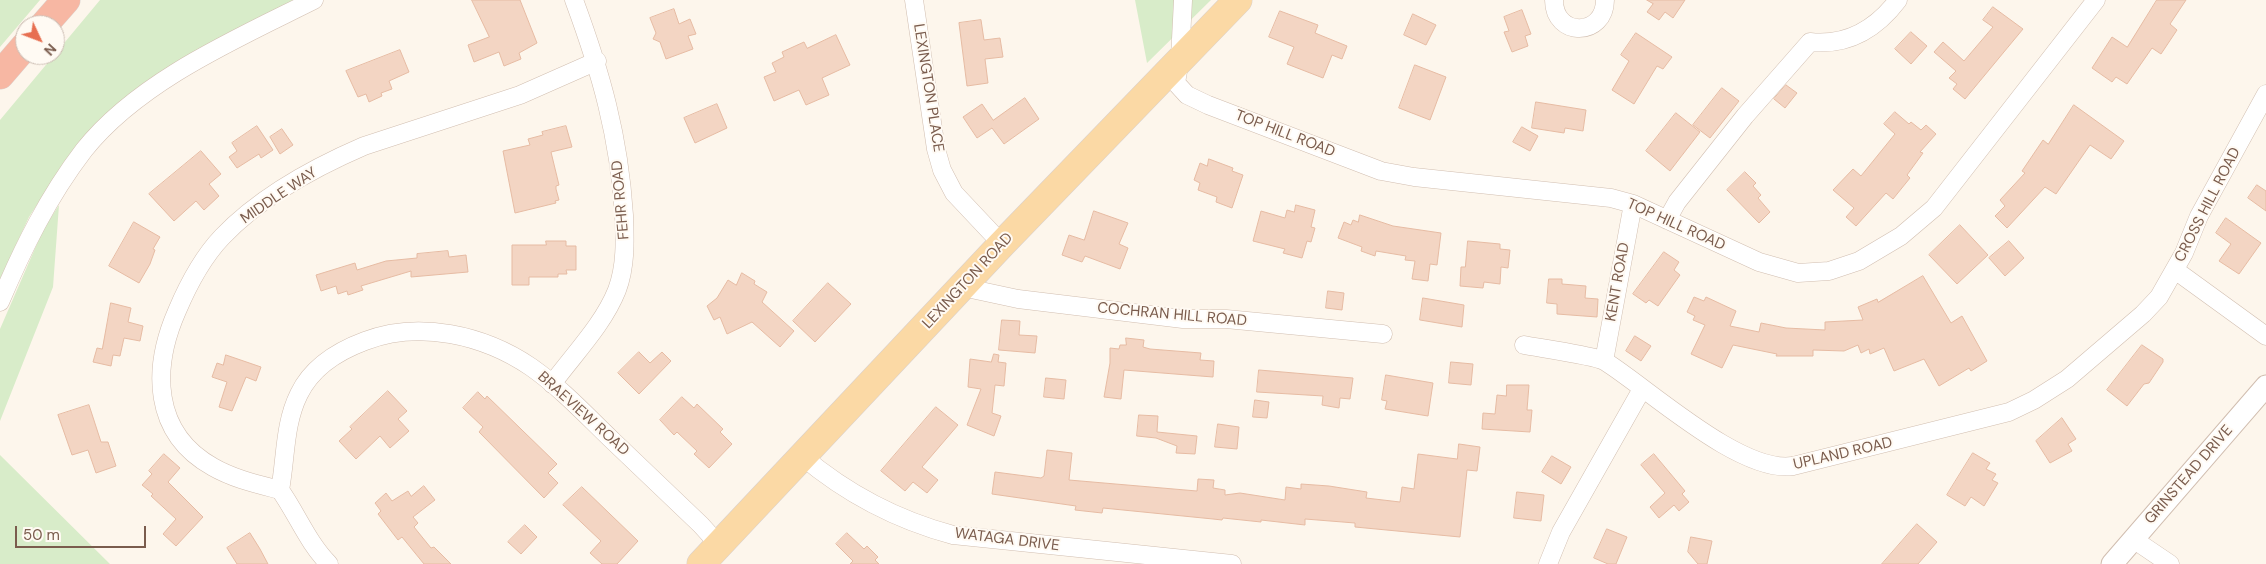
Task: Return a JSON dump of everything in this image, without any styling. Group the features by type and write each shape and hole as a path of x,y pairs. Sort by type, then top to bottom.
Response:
{"highway":[{"path":"53,15 66,0"},
{"path":"0,75 15,58"}],"main road":[{"name":"LEXINGTON ROAD","path":"710,555 1002,244 1238,0"}],"street":[{"path":"0,302 22,250 54,191 85,149 113,120 153,88 181,71 314,0"},
{"name":"FEHR ROAD","path":"552,384 611,304 622,273 625,244 622,190 614,131 597,61 574,0"},
{"name":"LEXINGTON PLACE","path":"914,0 936,149 942,170 959,200 1002,244"},
{"path":"1180,59 1183,0"},
{"path":"1554,0 1554,7 1561,21 1576,28 1593,25 1600,19 1604,11 1605,0"},
{"path":"1668,220 1677,202 1745,116 1810,42 1825,44 1862,34 1884,18 1898,0"},
{"name":"TOP HILL ROAD","path":"1180,59 1176,83 1187,95 1381,171 1414,178 1611,198 1633,204 1758,262 1798,273 1814,273 1844,267 1875,253 1901,236 1934,208 2096,0"},
{"name":"MIDDLE WAY","path":"280,490 225,473 192,452 174,430 163,400 161,360 172,323 194,275 208,253 222,237 256,207 342,155 364,146 520,95 597,61"},
{"name":"CROSS HILL ROAD","path":"2266,94 2199,216 2175,270 2266,336"},
{"name":"KENT ROAD","path":"1604,360 1633,204"},
{"name":"UPLAND ROAD","path":"1642,390 1739,454 1768,466 1793,466 1983,420 2009,412 2034,400 2066,379 2143,314 2159,297 2175,270"},
{"name":"COCHRAN HILL ROAD","path":"962,287 1018,299 1183,318 1226,319 1383,334"},
{"name":"BRAEVIEW ROAD","path":"280,490 286,433 299,393 318,368 338,353 382,334 399,332 443,333 489,346 530,367 552,384 701,524 710,555"},
{"path":"1524,345 1604,360 1642,390 1561,532 1548,564"},
{"name":"GRINSTEAD DRIVE","path":"2112,564 2266,386"},
{"name":"WATAGA DRIVE","path":"802,456 830,478 893,515 924,527 953,535 1232,564"},
{"path":"280,490 296,513 307,535 329,564"},
{"path":"2133,539 2170,564"}],"green space":[{"path":"0,0 40,0 27,15 15,15 15,29 0,47"},
{"path":"100,0 293,0 148,82 66,160 29,217 0,279 0,120 46,65 65,65 65,42"},
{"path":"1135,0 1211,0 1147,63"},
{"path":"59,205 53,287 0,421 0,329 43,230"},
{"path":"0,455 110,564 0,564"}],"building":[{"path":"472,0 520,0 537,43 519,53 521,59 504,66 499,52 474,62 468,45 489,37"},
{"path":"1647,0 1685,0 1673,18 1665,12 1659,20 1647,12 1653,4"},
{"path":"2157,0 2186,0 2170,24 2177,30 2161,54 2152,48 2127,84 2116,77 2112,82 2092,68 2112,37 2127,47"},
{"path":"1993,7 2023,29 1965,99 1953,89 1957,84 1949,78 1956,71 1934,52 1943,42 1964,61 1993,27 1983,20"},
{"path":"674,9 679,24 690,19 696,34 688,36 693,49 666,59 660,42 653,39 656,33 650,18"},
{"path":"1522,10 1531,34 1525,36 1528,46 1512,52 1504,32 1509,31 1504,17"},
{"path":"1280,11 1318,25 1315,33 1347,46 1342,59 1332,55 1323,78 1287,64 1294,47 1269,37"},
{"path":"1413,14 1436,25 1426,45 1404,35"},
{"path":"981,20 984,40 1000,38 1003,57 985,59 988,83 967,86 959,23"},
{"path":"1911,32 1927,46 1911,64 1895,49"},
{"path":"1636,33 1672,57 1663,69 1657,66 1634,104 1612,90 1629,61 1621,55"},
{"path":"836,35 850,65 822,78 829,95 806,105 799,90 774,101 764,77 776,72 772,63 784,57 782,52 804,42 807,48"},
{"path":"400,50 409,72 389,81 392,89 381,93 382,96 369,102 366,94 358,97 346,71"},
{"path":"1415,65 1446,77 1430,120 1399,108"},
{"path":"1786,85 1797,93 1785,108 1774,99"},
{"path":"1722,88 1739,101 1710,138 1693,125"},
{"path":"1025,98 1039,119 1004,144 992,128 977,138 963,117 982,104 993,120"},
{"path":"1536,102 1586,110 1583,131 1565,128 1564,133 1532,128"},
{"path":"717,104 727,128 695,143 684,118"},
{"path":"2074,105 2124,141 2111,159 2090,145 2056,194 2045,187 2007,228 1995,216 2005,206 2000,200 2025,173 2022,171 2043,140 2048,144"},
{"path":"1895,112 1909,124 1911,122 1921,130 1926,125 1936,134 1920,152 1923,153 1907,175 1910,178 1893,199 1886,193 1856,226 1846,217 1854,208 1833,190 1853,169 1861,176 1895,134 1884,124"},
{"path":"1676,113 1700,132 1670,171 1646,151"},
{"path":"257,126 273,150 261,158 259,154 237,168 229,157 237,151 232,143"},
{"path":"566,126 572,147 551,152 559,185 556,186 556,189 559,200 555,201 556,203 515,213 503,151 530,145 528,139 543,135 542,132"},
{"path":"1522,127 1538,136 1530,151 1513,142"},
{"path":"282,129 293,145 280,154 270,137"},
{"path":"201,151 221,174 209,184 219,196 204,210 196,201 174,221 149,194"},
{"path":"1209,159 1233,168 1232,171 1243,175 1232,208 1216,202 1217,197 1198,190 1200,183 1194,180 1200,163 1207,166"},
{"path":"1745,172 1756,183 1753,186 1761,195 1758,198 1770,212 1759,223 1727,190"},
{"path":"2257,185 2266,191 2266,211 2248,198"},
{"path":"1296,205 1315,210 1311,227 1315,228 1311,242 1307,241 1302,258 1283,253 1285,249 1253,241 1261,211 1285,218 1287,210 1294,212"},
{"path":"1094,211 1128,223 1119,244 1128,248 1120,269 1085,256 1082,262 1062,255 1069,235 1084,240"},
{"path":"1360,215 1393,226 1441,233 1437,265 1430,264 1428,281 1412,279 1415,261 1405,260 1406,256 1376,251 1375,256 1361,251 1362,247 1338,238 1344,222 1351,225 1353,220 1358,222"},
{"path":"2226,218 2261,243 2239,274 2219,261 2231,244 2216,233"},
{"path":"134,222 160,237 153,249 155,250 150,264 139,283 109,266"},
{"path":"1960,225 1988,255 1957,284 1929,255"},
{"path":"546,241 566,241 566,246 576,246 576,270 566,270 567,274 558,274 558,277 529,277 529,285 512,285 512,245 546,245"},
{"path":"1468,241 1500,244 1500,249 1510,250 1508,268 1501,267 1500,284 1484,282 1483,288 1460,286 1461,267 1465,267"},
{"path":"2009,241 2024,258 2005,276 1989,258"},
{"path":"448,251 449,257 466,255 468,272 411,277 411,271 361,286 363,290 348,295 347,291 338,294 336,286 321,291 316,275 355,263 357,270 386,261 417,258 417,254"},
{"path":"1664,252 1679,262 1674,270 1680,275 1658,306 1649,300 1646,303 1633,294"},
{"path":"742,273 767,292 762,302 794,331 780,347 752,322 727,334 720,317 714,320 707,306 717,298 728,280 736,285"},
{"path":"1923,276 1951,323 1962,316 1987,361 1971,371 1969,368 1939,386 1924,359 1894,371 1884,348 1870,354 1869,349 1861,353 1858,345 1844,351 1813,350 1813,356 1776,356 1777,354 1733,345 1722,368 1691,354 1705,325 1693,320 1695,316 1687,312 1694,297 1704,301 1706,297 1736,311 1730,326 1759,332 1761,323 1786,328 1825,330 1825,322 1863,320 1858,307 1877,299 1878,302"},
{"path":"1549,279 1562,279 1562,284 1586,286 1585,298 1598,299 1597,317 1557,314 1557,304 1547,303"},
{"path":"828,283 851,304 815,342 793,321"},
{"path":"1328,291 1344,293 1342,310 1326,308"},
{"path":"1423,298 1464,305 1462,327 1420,320"},
{"path":"111,303 131,308 128,322 143,326 140,341 124,338 120,356 113,355 111,366 93,362 97,348 102,349"},
{"path":"1002,320 1020,321 1019,335 1037,336 1035,353 999,350"},
{"path":"1635,336 1651,346 1641,361 1626,351"},
{"path":"1126,338 1144,340 1143,347 1150,349 1201,353 1200,360 1214,361 1213,377 1124,370 1121,399 1104,397 1110,363 1110,348 1119,349 1120,345 1126,345"},
{"path":"2142,345 2163,359 2163,362 2149,383 2144,384 2127,406 2107,390"},
{"path":"639,352 650,363 662,352 671,361 639,394 618,373"},
{"path":"994,354 999,355 998,362 1006,363 1004,386 995,385 992,413 1001,416 994,436 967,425 981,389 968,387 970,359 991,362"},
{"path":"226,355 261,367 256,381 246,377 232,411 219,407 227,382 212,377 217,363 223,365"},
{"path":"1451,362 1473,364 1471,385 1449,383"},
{"path":"1259,370 1353,378 1350,399 1340,398 1339,408 1322,405 1323,396 1257,392"},
{"path":"1386,375 1433,383 1428,416 1385,409 1387,401 1382,400"},
{"path":"1046,378 1066,380 1064,399 1044,397"},
{"path":"1507,385 1529,385 1527,410 1532,410 1530,432 1482,429 1483,413 1495,414 1497,395 1506,396"},
{"path":"388,391 407,411 398,419 409,431 390,448 380,436 356,459 339,441 352,429 350,427"},
{"path":"478,392 485,399 487,396 557,464 548,473 558,483 544,498 479,432 483,427 463,408"},
{"path":"682,397 694,408 697,404 723,429 720,432 732,444 709,468 694,454 697,451 677,432 674,435 660,420"},
{"path":"1255,400 1269,402 1267,418 1253,417"},
{"path":"89,405 101,442 108,442 116,466 96,473 88,450 72,455 58,415"},
{"path":"936,407 958,425 922,467 938,480 927,493 913,482 905,491 881,471"},
{"path":"1139,415 1158,416 1157,432 1197,436 1195,454 1176,453 1177,446 1156,438 1137,436"},
{"path":"2062,418 2076,439 2068,444 2072,451 2050,463 2036,441"},
{"path":"1218,424 1239,427 1237,449 1215,447"},
{"path":"1459,444 1480,447 1477,471 1467,470 1460,537 1355,527 1355,523 1305,519 1305,525 1261,520 1261,522 1223,518 1222,520 1103,508 1102,513 1075,510 1076,506 992,494 995,472 1041,478 1044,476 1047,450 1072,453 1069,480 1197,491 1198,479 1214,480 1213,488 1225,490 1225,495 1240,493 1285,500 1286,487 1301,489 1301,484 1367,492 1366,498 1400,502 1402,487 1414,489 1418,454 1457,459"},
{"path":"1973,453 1990,463 1986,469 1996,474 1992,480 1998,483 1984,506 1971,497 1965,506 1947,495"},
{"path":"164,454 180,468 168,482 203,517 176,546 163,534 176,519 142,485 152,474 149,471"},
{"path":"1654,454 1685,491 1682,494 1689,502 1679,511 1674,505 1659,518 1650,507 1665,493 1641,465"},
{"path":"1552,456 1571,467 1561,484 1542,472"},
{"path":"424,486 435,500 413,517 418,523 414,527 431,548 434,547 451,564 424,564 402,537 398,540 378,514 381,511 375,503 386,493 392,501 408,491 411,496"},
{"path":"582,487 638,541 617,564 602,564 590,553 601,541 563,505"},
{"path":"1517,492 1544,495 1541,521 1514,518"},
{"path":"1917,524 1937,542 1918,564 1882,564"},
{"path":"525,525 537,537 521,554 508,542"},
{"path":"1607,529 1627,537 1616,564 1608,564 1594,558"},
{"path":"250,533 268,564 237,564 227,548"},
{"path":"847,533 864,549 867,546 878,557 875,560 879,564 850,564 853,561 836,544"},
{"path":"1691,537 1712,541 1707,564 1698,564 1688,552"}]}
